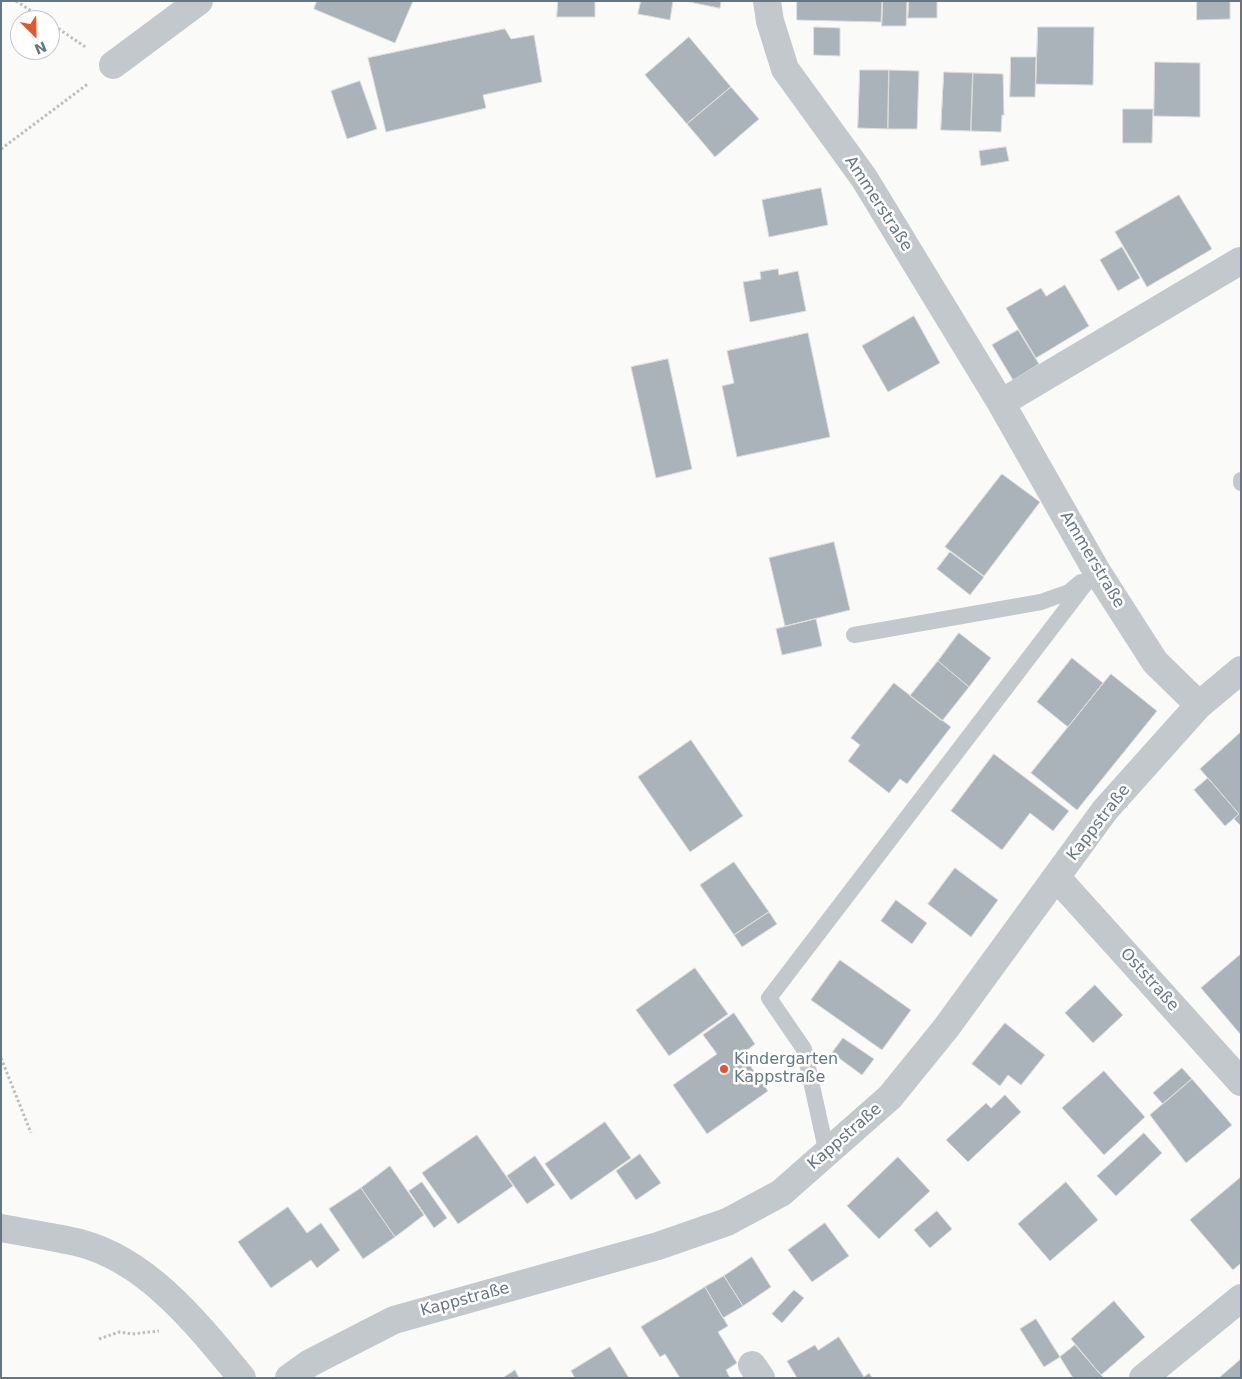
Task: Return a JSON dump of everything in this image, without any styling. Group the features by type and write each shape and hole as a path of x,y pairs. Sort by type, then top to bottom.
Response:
{"street":[{"path":"113,65 199,1"},
{"name":"Ammerstraße","path":"767,1 770,21 785,69 864,178 1001,403 1096,570 1155,662 1199,705"},
{"path":"1001,403 1241,261"},
{"name":"Kappstraße","path":"289,1378 310,1363 394,1320 658,1246 727,1222 781,1193 890,1097 946,1028 1105,810 1199,705 1241,670"},
{"name":"Oststraße","path":"1057,878 1241,1082"},
{"path":"1,1228 81,1244 108,1254 138,1270 193,1322 242,1378"},
{"path":"1143,1378 1241,1298"}],"lane":[{"path":"854,635 1041,602 1069,592 1096,570"},
{"path":"827,1154 804,1049 769,998 1096,570"}],"path":[{"path":"16,1 30,10"},
{"path":"1,149 113,65 60,30"},
{"path":"1,1058 31,1133"},
{"path":"99,1340 119,1332 132,1334 162,1331 193,1322"}],"building":[{"path":"317,1 413,1 395,43 314,9"},
{"path":"558,1 595,1 595,17 557,17"},
{"path":"641,1 673,1 670,20 638,14"},
{"path":"685,1 721,1 720,8"},
{"path":"797,1 882,1 881,22 797,20"},
{"path":"883,1 907,1 906,26 882,26"},
{"path":"909,1 937,1 937,18 908,18"},
{"path":"1197,1 1230,1 1230,19 1197,20"},
{"path":"814,27 840,28 840,56 814,55"},
{"path":"1038,27 1094,27 1093,85 1036,84"},
{"path":"505,29 511,39 534,35 542,82 483,95 486,108 386,132 368,58"},
{"path":"689,37 731,87 687,124 645,75"},
{"path":"1011,57 1036,57 1035,97 1010,97"},
{"path":"1155,62 1200,63 1200,117 1154,116"},
{"path":"860,70 889,70 888,129 858,128"},
{"path":"889,70 919,71 917,129 888,129"},
{"path":"944,72 973,73 971,131 941,130"},
{"path":"973,73 1003,74 1004,115 1002,115 1001,132 971,131"},
{"path":"360,81 377,129 347,139 331,91"},
{"path":"731,87 759,119 715,157 687,124"},
{"path":"1123,109 1153,109 1152,143 1123,143"},
{"path":"1006,147 1009,161 981,166 979,151"},
{"path":"821,188 828,225 769,237 762,200"},
{"path":"1179,195 1212,249 1147,287 1115,232"},
{"path":"1122,247 1140,278 1118,291 1100,260"},
{"path":"778,269 779,275 798,271 806,311 750,322 743,282 761,279 760,272"},
{"path":"1065,285 1089,326 1036,358 1006,308 1041,288 1046,296"},
{"path":"914,316 940,363 888,392 862,346"},
{"path":"1018,330 1039,364 1013,380 992,345"},
{"path":"808,333 830,437 737,457 722,386 734,383 727,351"},
{"path":"668,359 692,469 656,478 631,367"},
{"path":"1002,474 1040,502 984,576 945,547"},
{"path":"834,542 850,610 785,626 769,558"},
{"path":"950,552 984,577 970,595 937,569"},
{"path":"816,619 822,646 782,655 776,629"},
{"path":"959,633 991,658 969,687 938,661"},
{"path":"1072,658 1103,683 1068,727 1037,702"},
{"path":"938,661 969,687 942,721 910,696"},
{"path":"1111,674 1157,711 1077,810 1031,773"},
{"path":"894,683 951,727 907,784 900,779 889,793 848,761 860,745 851,738"},
{"path":"1241,732 1241,826 1234,819 1239,814 1200,769"},
{"path":"691,740 743,816 690,852 638,777"},
{"path":"994,754 1069,811 1053,831 1030,813 1002,850 951,811"},
{"path":"1208,778 1239,814 1225,826 1194,790"},
{"path":"734,862 769,912 734,935 700,885"},
{"path":"955,868 998,900 971,937 928,904"},
{"path":"896,900 927,923 912,944 881,921"},
{"path":"769,912 777,924 742,947 734,935"},
{"path":"1241,954 1241,1035 1201,988"},
{"path":"840,960 911,1010 882,1050 811,1000"},
{"path":"695,968 728,1014 669,1056 636,1010"},
{"path":"1095,985 1123,1015 1093,1043 1065,1013"},
{"name":"Kindergarten Kappstraße","path":"734,1013 755,1044 742,1054 768,1091 707,1134 673,1085 717,1054 703,1035"},
{"path":"1005,1023 1045,1055 1021,1085 1008,1075 1000,1086 972,1064"},
{"path":"843,1038 874,1059 862,1075 832,1053"},
{"path":"1182,1068 1192,1079 1163,1104 1153,1093"},
{"path":"1104,1071 1145,1117 1104,1155 1062,1108"},
{"path":"1192,1079 1232,1125 1186,1163 1150,1115"},
{"path":"1005,1095 1021,1112 968,1162 946,1140 986,1103 991,1108"},
{"path":"605,1122 631,1158 571,1200 545,1164"},
{"path":"1144,1133 1162,1153 1116,1196 1097,1176"},
{"path":"477,1135 513,1186 458,1224 422,1173"},
{"path":"640,1154 661,1183 636,1200 616,1171"},
{"path":"535,1156 555,1185 527,1204 507,1176"},
{"path":"898,1157 930,1191 879,1239 847,1206"},
{"path":"390,1166 424,1215 395,1237 361,1188"},
{"path":"1241,1177 1241,1263 1233,1270 1190,1220"},
{"path":"422,1182 447,1218 434,1228 409,1191"},
{"path":"1066,1182 1098,1220 1050,1261 1018,1224"},
{"path":"361,1188 395,1237 363,1259 329,1209"},
{"path":"288,1207 307,1233 321,1223 340,1250 317,1268 311,1260 271,1288 238,1242"},
{"path":"937,1211 952,1229 930,1248 914,1230"},
{"path":"825,1223 849,1256 812,1282 788,1250"},
{"path":"752,1257 771,1287 743,1306 724,1276"},
{"path":"724,1276 743,1306 723,1318 705,1287"},
{"path":"705,1287 728,1326 718,1332 737,1363 726,1370 730,1378 680,1378 665,1354 660,1357 641,1327"},
{"path":"794,1290 804,1298 782,1323 772,1314"},
{"path":"1114,1301 1145,1337 1101,1375 1071,1339"},
{"path":"1036,1319 1060,1357 1044,1367 1020,1329"},
{"path":"839,1337 864,1377 869,1373 872,1378 797,1378 787,1361 815,1345 818,1350"},
{"path":"1075,1345 1104,1378 1073,1378 1060,1357"},
{"path":"610,1347 629,1378 575,1378 571,1371"},
{"path":"1241,1359 1241,1378 1219,1378"},
{"path":"515,1370 519,1378 503,1378"}],"place":[{"name":"Kindergarten Kappstraße","path":"724,1069"}]}
